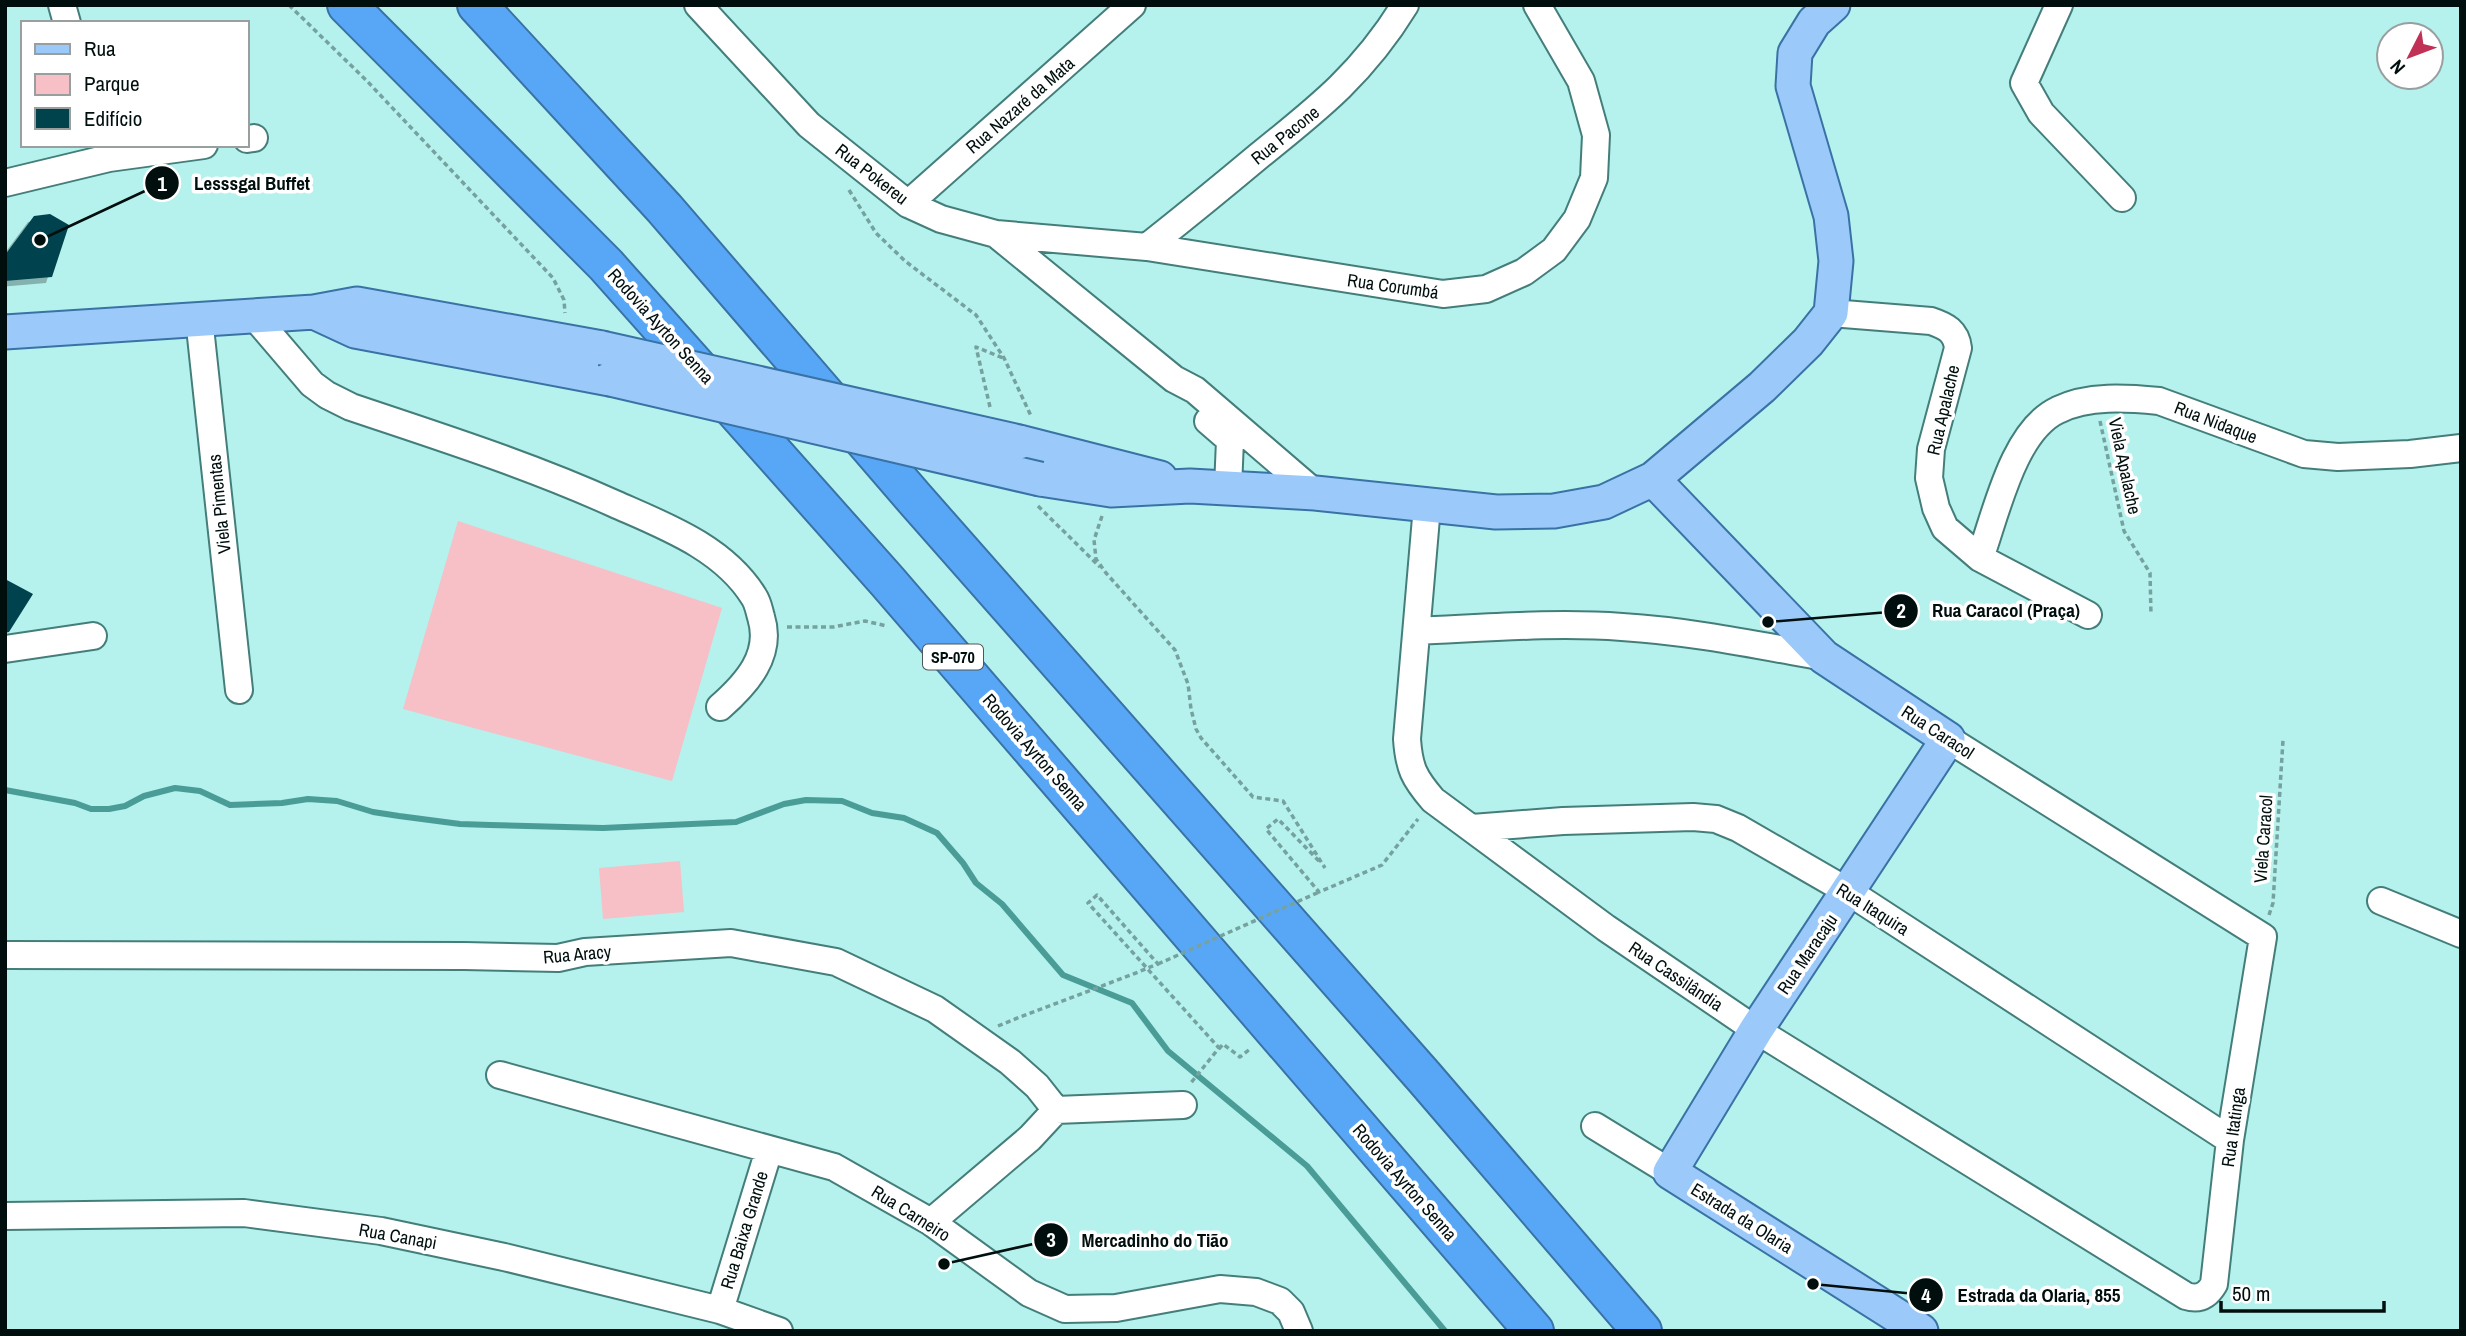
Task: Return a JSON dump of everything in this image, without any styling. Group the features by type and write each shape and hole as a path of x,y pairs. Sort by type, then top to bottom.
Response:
{"highway":[{"name":"Rodovia Ayrton Senna","path":"347,5 615,275 887,581 1534,1331"},
{"path":"477,5 664,208 914,498 1424,1077 1642,1331"}],"main road":[{"path":"1036,469 1189,486 1315,493 1496,512 1554,511 1604,502 1653,479 1762,387 1808,342 1831,313 1836,261 1831,216 1793,86 1795,53 1814,22 1833,5"},
{"path":"5,332 314,312 357,304 566,340 606,363"},
{"path":"314,312 355,331 606,363 1111,490 1189,486"},
{"name":"Rua Caracol","path":"1653,479 1824,657 1948,739"},
{"name":"Rua Maracaju","path":"1670,1172 1756,1030 1948,739"},
{"name":"Estrada da Olaria","path":"1670,1172 1889,1320 1921,1331"}],"street":[{"name":"Rua Pokereu","path":"698,5 809,125 908,204 941,219 996,234 1174,379 1195,390 1315,493"},
{"name":"Rua Nazaré da Mata","path":"908,204 1132,5"},
{"name":"Rua Pacone","path":"1147,247 1324,103 1384,40 1405,5"},
{"name":"Rua Corumbá","path":"996,234 1147,247 1443,294 1486,289 1524,272 1554,250 1577,219 1594,178 1596,135 1581,80 1537,5"},
{"path":"2059,5 2024,83 2040,113 2122,198"},
{"path":"5,183 107,152 176,147"},
{"name":"Rua Apalache","path":"1831,313 1931,321 1952,331 1957,338 1958,348 1931,449 1929,478 1936,508 1945,528 1980,558 2088,615"},
{"path":"253,315 312,384 327,395 351,407 527,466 668,527 708,550 736,572 756,599 764,627 763,651 752,673 720,707"},
{"name":"Viela Pimentas","path":"199,318 239,690"},
{"name":"Rua Pokereu","path":"1174,379 1186,401 1230,440 1228,488"},
{"name":"Rua Nidaque","path":"1980,558 2012,465 2025,443 2055,411 2072,404 2096,400 2159,401 2304,454 2338,457 2398,455 2461,448"},
{"name":"Rua Cassilândia","path":"1427,506 1407,740 1408,757 1415,778 1433,800 1606,928 1756,1030 2186,1296"},
{"path":"1417,631 1552,626 1621,627 1700,635 1824,657"},
{"path":"5,649 93,636"},
{"name":"Rua Caracol","path":"1948,739 2263,937"},
{"name":"Rua Itaquira","path":"1472,828 1576,820 1693,817 1716,819 1738,828 1849,892 2230,1140"},
{"path":"2381,901 2461,934"},
{"name":"Rua Itatinga","path":"2186,1296 2202,1297 2214,1284 2230,1140 2263,937"},
{"name":"Rua Aracy","path":"5,955 558,958 585,951 731,943 836,962 935,1009 1010,1062 1037,1086 1056,1110"},
{"name":"Rua Carneiro","path":"500,1075 834,1167 931,1222 1028,1293 1065,1309 1116,1308 1220,1289 1256,1292 1280,1301 1291,1312 1299,1331"},
{"path":"931,1222 1030,1138 1056,1110 1185,1096"},
{"path":"1595,1126 1670,1172"},
{"name":"Rua Baixa Grande","path":"720,1310 769,1150"},
{"name":"Rua Canapi","path":"5,1216 244,1213 380,1231 504,1257 720,1310 779,1331"}],"path":[{"path":"289,5 367,81 553,278 564,300 566,340"},
{"path":"842,179 876,233 905,261 976,315 1004,358 1036,469 1106,573"},
{"path":"991,409 976,347 1004,358"},
{"name":"Viela Apalache","path":"2096,400 2124,531 2150,573 2151,615"},
{"path":"1111,490 1094,540 1096,559 1175,650 1186,675 1194,722 1201,738 1253,797 1283,801 1325,868 1278,820 1266,829 1319,892"},
{"path":"764,627 833,627 865,621 889,627"},
{"name":"Viela Caracol","path":"2263,937 2273,902 2283,740"},
{"path":"1015,1018 1146,969 1382,866 1433,800"},
{"path":"1158,964 1097,895 1088,903 1218,1049"},
{"path":"1185,1096 1223,1044 1240,1058 1255,1045"}],"green space":[{"path":"458,521 722,608 672,781 403,709"},
{"path":"680,861 684,912 603,919 599,868"}],"building":[{"path":"50,214 69,225 52,277 5,281 5,255 34,216"},
{"path":"5,579 33,594 9,632 5,633"}],"waterway":[{"path":"5,790 75,803 91,809 109,809 175,788 200,791 230,805 308,799 337,801 373,812 460,824 490,825 603,828 736,822 784,804 806,800 842,801 872,813 904,818 937,833 976,883 1002,904 1063,975 1132,1003 1168,1051 1307,1166 1445,1331"}],"place":[{"name":"Lesssgal Buffet","path":"40,240"},
{"name":"Rua Caracol (Praça)","path":"1768,622"},
{"name":"Mercadinho do Tião","path":"944,1264"},
{"name":"Estrada da Olaria, 855","path":"1813,1284"}]}
